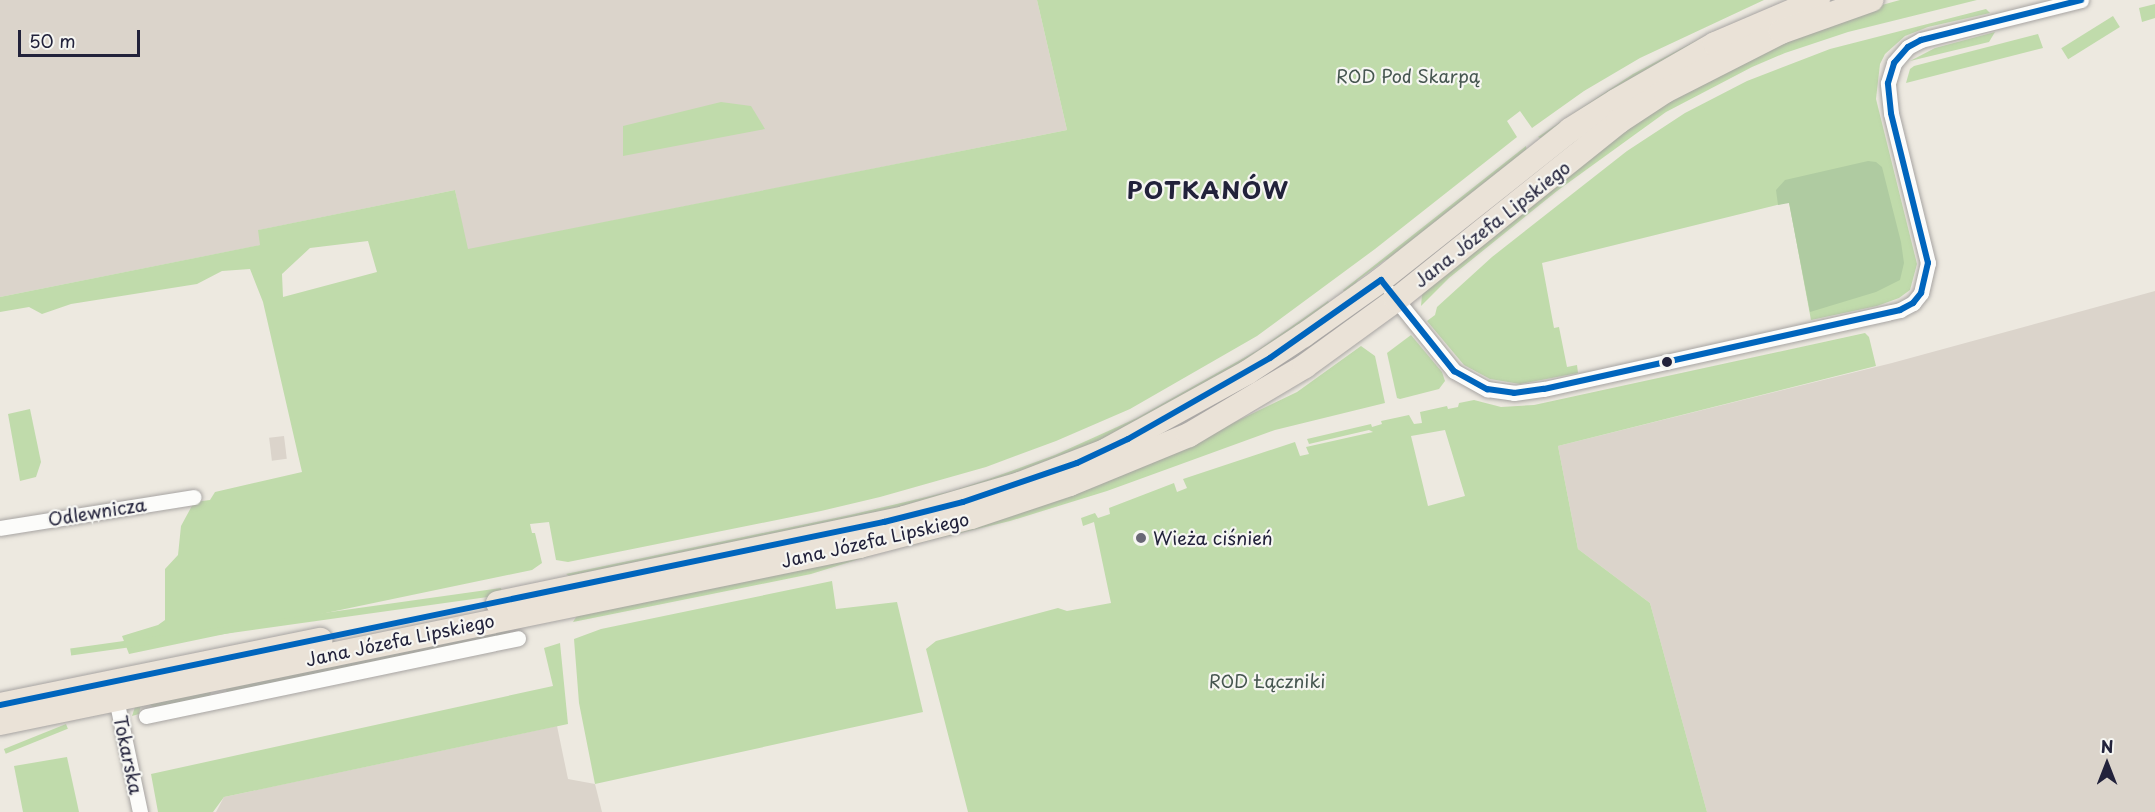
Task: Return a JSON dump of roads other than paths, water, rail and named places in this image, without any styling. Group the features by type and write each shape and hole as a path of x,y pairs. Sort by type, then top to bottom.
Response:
{"main road":[{"name":"Jana Józefa Lipskiego","path":"0,723 113,688 894,520 973,499 1077,463 1128,439 1270,358 1381,280 1581,123 1697,53 1770,19 1818,0"},
{"name":"Jana Józefa Lipskiego","path":"0,705 113,688 849,548 996,510 1070,484 1198,431 1305,366 1396,300 1647,102 1705,68 1767,39 1871,0"}],"street":[{"path":"1381,280 1454,371 1488,389 1514,393 1564,385 1900,310 1913,303 1922,293 1928,263 1891,113 1888,83 1894,63 1908,47 1921,40 2081,0"},
{"name":"Odlewnicza","path":"0,528 194,496"},
{"path":"146,716 518,638"},
{"name":"Tokarska","path":"113,688 140,812"}],"place":[{"name":"Wieża ciśnień","path":"1141,538"}],"district":[{"name":"POTKANÓW","path":"1208,190"}],"park label":[{"name":"ROD Pod Skarpą","path":"1408,76"},
{"name":"ROD Łączniki","path":"1267,681"}]}
